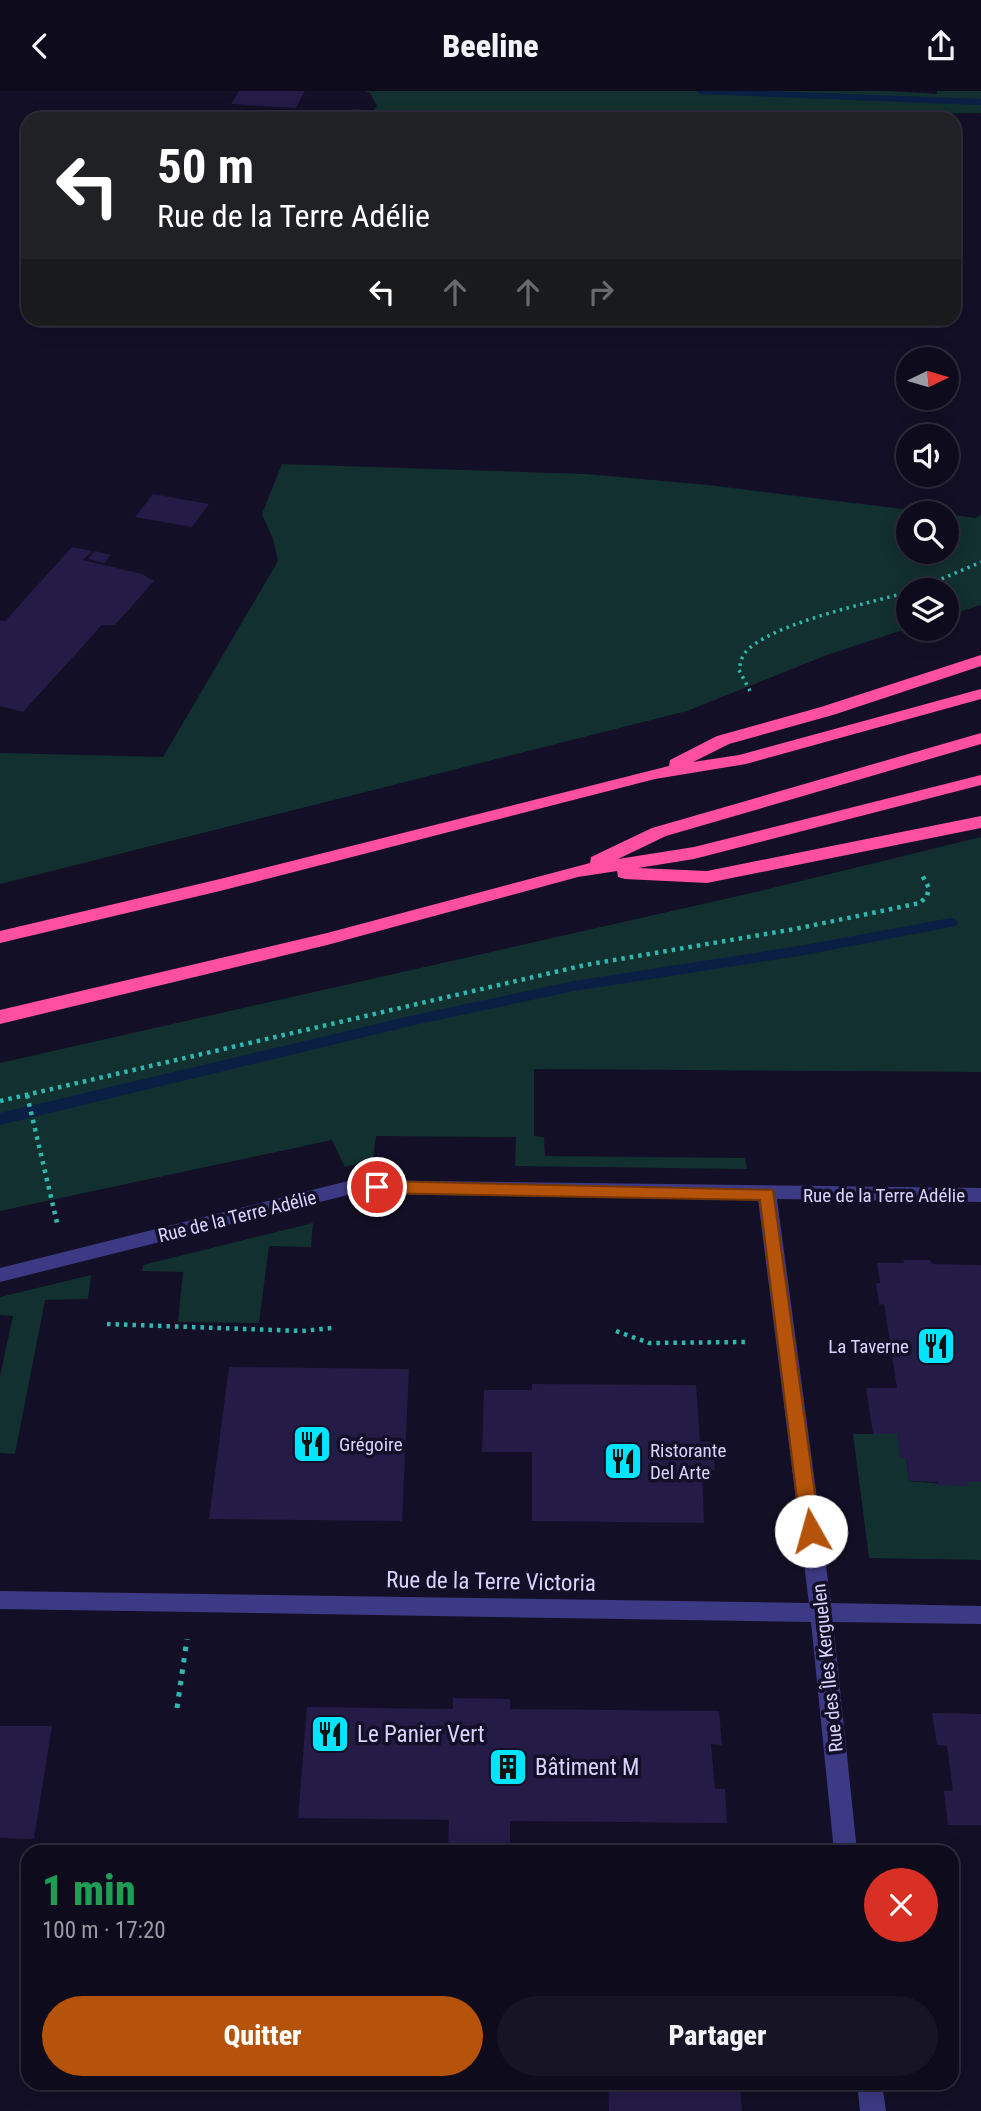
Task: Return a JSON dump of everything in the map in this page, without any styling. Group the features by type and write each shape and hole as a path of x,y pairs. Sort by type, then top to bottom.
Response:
{"highway":[{"path":"655,774 723,740 827,711 981,660"},
{"path":"0,937 220,885 655,774 740,760 981,694"},
{"path":"577,871 659,832 981,738"},
{"path":"0,1017 327,939 577,871 694,853 981,781"},
{"path":"577,871 707,877 981,822"}],"street":[{"name":"Rue de la Terre Adélie","path":"0,1275 352,1187 981,1195"},
{"name":"Rue des Îles Kerguelen","path":"767,1194 821,1612 845,1845"},
{"name":"Rue de la Terre Victoria","path":"0,1599 981,1615"},
{"path":"871,2090 873,2111"}],"path":[{"path":"944,578 981,562"},
{"path":"750,691 739,670 743,656 759,642 822,617 896,595"},
{"path":"0,1101 585,965 795,929 920,903 928,896 929,888 922,875"},
{"path":"27,1095 65,1258"},
{"path":"107,1324 302,1331 332,1328"},
{"path":"616,1331 649,1343 787,1342"},
{"path":"177,1708 192,1604"}],"green space":[{"path":"365,91 888,91 937,94 937,91 981,91 981,113 372,112 377,106 370,93"},
{"path":"282,464 586,474 708,485 896,508 896,564 959,564 959,516 975,518 981,515 981,605 959,612 959,578 896,578 896,632 827,655 687,711 0,884 0,753 163,757 278,561 273,539 262,514"},
{"path":"981,837 981,1072 534,1069 534,1136 544,1137 545,1156 745,1158 747,1169 515,1166 516,1137 376,1136 372,1166 356,1164 345,1167 332,1140 0,1211 0,1063 756,892"},
{"path":"313,1223 311,1247 269,1246 259,1323 178,1322 183,1272 142,1271 143,1265"},
{"path":"91,1275 88,1299 45,1300 15,1454 0,1453 0,1376 13,1316 0,1315 0,1297"},
{"path":"853,1434 897,1434 906,1458 909,1481 968,1486 968,1482 981,1482 981,1560 869,1558"}],"building":[{"path":"239,91 305,91 296,108 231,104"},
{"path":"353,109 366,110 365,112 352,112"},
{"path":"153,494 209,504 192,527 135,517"},
{"path":"72,547 92,551 83,560 142,574 154,581 115,625 102,625 23,712 0,706 0,620 5,621"},
{"path":"95,551 111,555 104,563 88,559"},
{"name":"La Taverne","path":"903,1260 930,1260 932,1264 981,1265 981,1482 968,1482 968,1486 909,1481 906,1458 900,1458 897,1434 873,1434 866,1388 897,1388 884,1304 879,1305 877,1263 904,1263"},
{"name":"Grégoire","path":"229,1367 409,1369 402,1521 209,1519"},
{"name":"Ristorante Del Arte","path":"532,1384 696,1385 700,1442 713,1442 715,1470 702,1470 704,1523 532,1521 532,1452 482,1452 484,1390 532,1390"},
{"name":"Bâtiment M","path":"453,1698 510,1699 510,1709 719,1711 722,1745 711,1744 715,1789 725,1789 727,1823 510,1821 510,1845 448,1845 449,1820 298,1818 307,1707 453,1709"},
{"path":"932,1713 981,1714 981,1825 948,1825 944,1791 953,1791 947,1746 937,1745"},
{"path":"0,1726 52,1726 34,1839 0,1838"},
{"path":"608,2090 740,2090 742,2111 609,2111"}],"waterway":[{"path":"700,91 981,102"},
{"path":"0,1119 419,1019 574,986 799,951 951,923"}],"place":[{"name":"La Taverne","path":"936,1346"},
{"name":"Grégoire","path":"312,1444"},
{"name":"Ristorante Del Arte","path":"623,1461"},
{"name":"Le Panier Vert","path":"330,1734"},
{"name":"Bâtiment M","path":"508,1767"}],"route":[{"path":"377,1187 767,1194 811,1531"}]}
